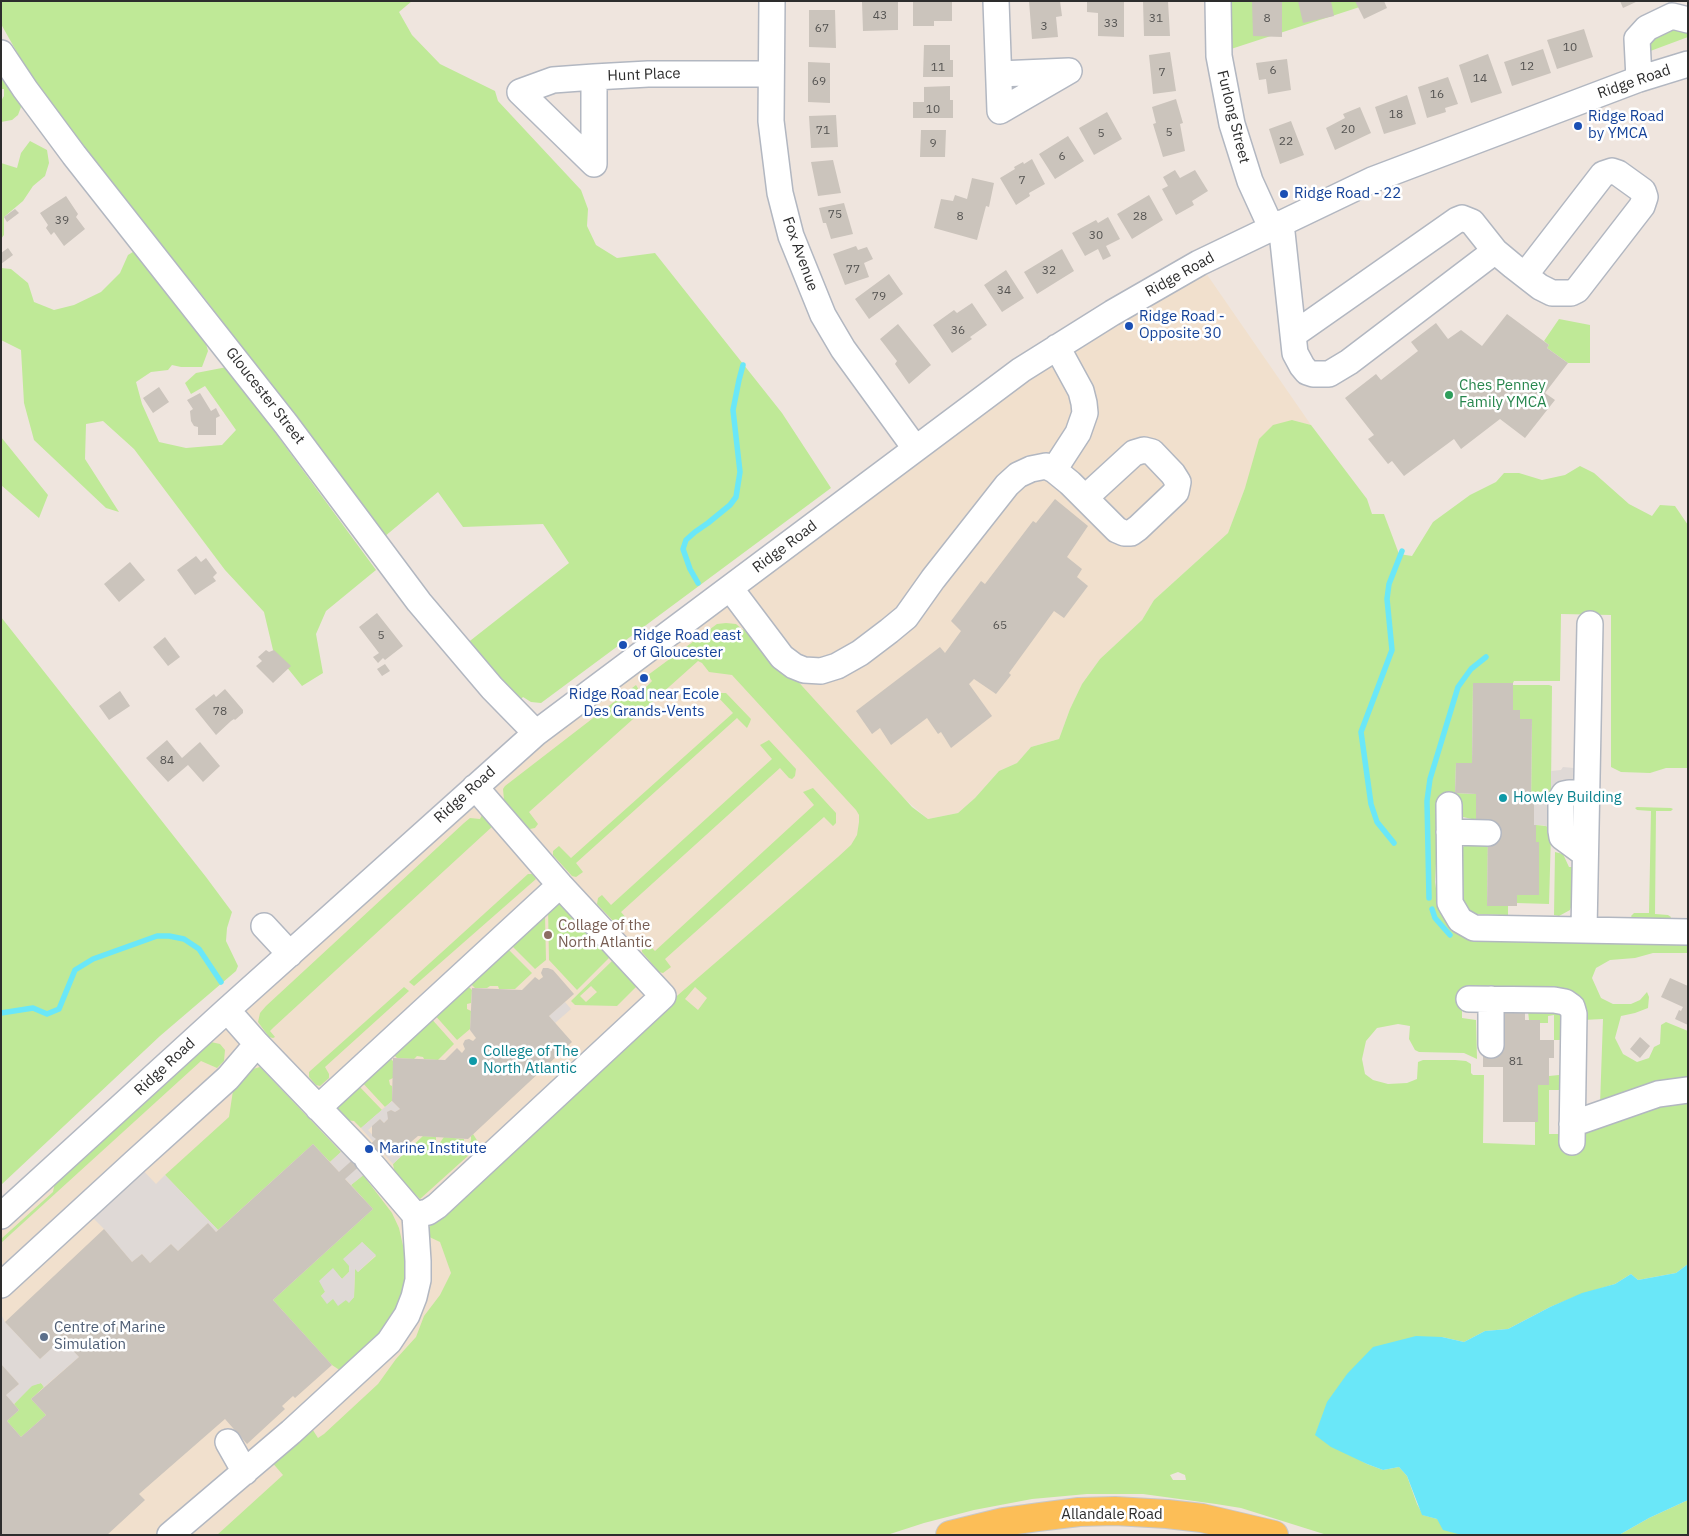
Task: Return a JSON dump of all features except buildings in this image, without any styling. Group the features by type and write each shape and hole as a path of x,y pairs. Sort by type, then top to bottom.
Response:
{"main road":[{"name":"Allandale Road","path":"950,1535 1012,1521 1079,1512 1115,1511 1202,1518 1274,1535"}],"street":[{"name":"Fox Avenue","path":"772,1 771,121 780,193 791,236 823,315 843,349 915,448"},
{"path":"996,1 999,74"},
{"name":"Furlong Street","path":"1218,1 1219,56 1232,124 1250,181 1276,225 1295,353 1307,372 1329,374 1349,362 1495,251"},
{"path":"1639,79 1637,39 1647,28 1672,16 1688,20"},
{"name":"Gloucester Street","path":"1,53 74,155 286,424 419,602 492,688 536,733"},
{"name":"Ridge Road","path":"1,1216 536,733 915,448 1022,370 1112,313 1199,263 1372,180 1639,79 1688,64"},
{"name":"Hunt Place","path":"594,77 594,164 520,92 553,80 594,77 648,74 771,74"},
{"path":"1293,335 1462,218 1472,222 1495,251 1525,275 1540,287 1552,293 1565,295 1577,290 1642,206 1645,197 1643,191 1618,173 1609,171 1603,174 1525,275"},
{"path":"1054,470 1078,433 1085,413 1081,391 1058,347"},
{"path":"730,588 782,656 794,666 804,670 821,671 837,666 860,653 906,617 1007,485 1018,475 1031,469 1046,466 1054,470 1086,497"},
{"path":"1584,930 1590,624"},
{"path":"415,1215 428,1212 437,1206 663,996 560,885 475,787"},
{"path":"1449,805 1450,903 1460,920 1474,928 1688,932"},
{"path":"1449,832 1488,833"},
{"path":"318,1108 560,885"},
{"path":"264,926 290,954"},
{"path":"1492,1045 1480,999 1554,1000 1565,1002 1572,1007 1574,1014 1572,1133 1658,1094 1688,1090"},
{"path":"170,1535 291,1432 389,1342 407,1315 418,1280 415,1215 364,1156 227,1010"},
{"path":"1,1285 228,1078 257,1044"},
{"path":"228,1442 244,1472"}],"shaded area":[{"path":"1199,263 1311,425 1292,420 1245,488 1228,533 1154,600 1142,620 1100,659 1082,684 1059,739 1031,747 1017,763 999,771 975,798 958,813 928,819 901,796 505,1320 290,1535 1,1535 1,1216 499,765 842,504"},
{"path":"1563,767 1574,768 1575,781 1550,828 1543,825 1534,825 1534,803 1542,802 1548,797 1551,790 1551,771 1561,770"},
{"path":"565,1002 571,1009 555,1023 549,1016"},
{"path":"392,1101 400,1109 395,1112 391,1110 388,1112 388,1119 384,1123 380,1119 368,1130 392,1157 399,1152 402,1155 393,1164 361,1128"},
{"path":"343,1150 365,1174 351,1185 330,1162"},
{"path":"135,1162 156,1184 165,1175 218,1230 216,1232 208,1223 178,1251 171,1244 150,1263 142,1254 132,1262 84,1209"},
{"path":"362,1242 376,1255 358,1272 355,1269 354,1297 349,1303 346,1300 338,1306 333,1299 327,1304 321,1296 325,1292 319,1281 333,1268 342,1279 349,1272 349,1266 343,1259"},
{"path":"1,1314 5,1322 40,1359 62,1339 79,1357 44,1387 41,1383 32,1386 14,1404 6,1395 19,1384 1,1364"}],"green space":[{"path":"1,1 412,1 399,12 412,35 440,64 495,91 498,101 581,190 588,209 587,226 596,245 617,258 655,253 782,413 831,488 541,703 531,702 523,697 520,700 466,644 569,563 543,524 463,527 438,492 384,537 206,300 136,215 32,79 1,24"},
{"path":"1231,1 1378,1 1231,49"},
{"path":"1664,26 1688,31 1688,37 1645,53 1647,42"},
{"path":"1,75 20,99 21,107 18,115 12,120 1,122 1,101 4,96 4,89 1,89"},
{"path":"30,141 47,150 49,163 45,176 33,186 23,201 4,217 4,235 1,239 1,163 17,168 21,153"},
{"path":"136,250 204,337 208,351 202,367 172,365 168,370 151,372 136,382 142,404 159,442 186,448 222,445 236,430 205,386 191,394 185,383 196,373 227,367 376,570 326,611 316,634 323,673 302,686 273,650 264,612 225,570 134,449 103,421 86,424 85,459 119,512 106,508 34,440 24,403 21,350 1,340 1,268 11,269 28,283 34,302 54,310 74,305 101,292 120,273 128,255"},
{"path":"1559,319 1590,325 1590,363 1568,363 1547,348 1549,345 1544,341"},
{"path":"1292,420 1311,425 1367,499 1372,514 1384,514 1399,554 1412,556 1433,522 1470,495 1496,482 1504,473 1519,473 1542,480 1565,475 1580,466 1594,473 1629,504 1652,516 1660,505 1675,506 1688,525 1688,768 1666,768 1650,773 1621,772 1611,767 1611,615 1561,614 1560,681 1473,683 1472,763 1456,763 1455,793 1476,794 1476,820 1463,817 1461,800 1438,801 1435,882 1438,901 1449,924 1461,935 1473,939 1688,943 1688,953 1653,953 1635,958 1610,960 1596,968 1592,978 1601,998 1613,1004 1631,1004 1640,1000 1647,992 1649,997 1648,1008 1621,1016 1615,1038 1623,1054 1637,1062 1649,1058 1654,1047 1660,1044 1661,1025 1666,1022 1688,1031 1688,1081 1600,1105 1603,1019 1583,1020 1582,1011 1462,990 1462,1018 1476,1020 1477,1059 1464,1053 1419,1052 1415,1050 1409,1039 1410,1026 1398,1024 1377,1028 1366,1041 1362,1059 1365,1074 1373,1080 1388,1084 1407,1083 1417,1079 1418,1062 1423,1060 1455,1060 1466,1061 1471,1064 1471,1073 1473,1075 1484,1075 1483,1143 1535,1145 1538,1085 1549,1085 1549,1076 1559,1075 1559,1090 1549,1090 1549,1134 1582,1133 1667,1103 1688,1101 1688,1264 1676,1273 1638,1280 1631,1274 1615,1284 1582,1294 1550,1307 1508,1329 1485,1331 1464,1342 1442,1337 1351,1455 1383,1470 1399,1467 1407,1476 1423,1515 1476,1535 1327,1535 1241,1508 1143,1494 1087,1494 1032,1499 974,1510 887,1535 217,1535 283,1475 270,1460 309,1424 318,1438 324,1434 378,1384 396,1359 416,1337 424,1316 440,1295 451,1273 440,1242 423,1234 425,1231 678,995 851,845 857,835 859,822 859,815 856,810 732,675 709,672 698,661 529,812 538,824 535,828 530,829 527,827 504,800 503,789 505,786 636,685 639,690 645,688 652,681 648,675 717,624 726,623 736,624 743,630 745,628 793,676 912,807 928,819 958,813 975,798 999,771 1017,763 1031,747 1059,739 1082,684 1100,659 1142,620 1154,600 1228,533 1245,488 1259,439 1273,425","holes":["695,987 707,998 698,1010 685,999","1178,1472 1185,1475 1186,1480 1173,1480 1170,1475"]},
{"path":"1,437 48,495 39,518 1,485"},
{"path":"1,617 232,912 227,928 226,941 238,966 236,971 160,1036 1,1185"},
{"path":"1513,685 1552,686 1551,790 1548,797 1542,802 1531,803 1532,719 1520,719 1513,710"},
{"path":"721,693 726,693 751,719 747,728 737,718 576,863 583,872 576,877 572,876 553,855 553,851 559,846 571,858 733,713 717,696"},
{"path":"769,740 796,769 795,776 792,779 789,778 780,768 621,912 627,919 620,926 617,925 597,904 598,898 602,895 611,905 772,759 760,745"},
{"path":"813,788 836,813 836,823 833,826 824,817 665,959 671,967 663,973 659,972 642,952 642,948 647,943 655,951 814,805 803,792"},
{"path":"1635,808 1673,809 1671,811 1656,811 1655,914 1668,915 1671,917 1670,919 1633,919 1631,916 1634,913 1649,913 1651,811 1637,810"},
{"path":"482,815 494,825 274,1027 270,1031 275,1037 269,1037 258,1022 260,1013 266,1006 464,823 470,818 480,819"},
{"path":"1536,825 1547,826 1550,828 1551,834 1549,904 1517,903 1517,895 1539,895 1539,842 1536,842"},
{"path":"1488,838 1487,906 1508,906 1508,915 1476,914 1470,912 1462,901 1462,848 1467,844"},
{"path":"1555,852 1563,854 1569,867 1573,867 1573,902 1570,910 1559,916 1554,915"},
{"path":"528,874 532,874 536,879 414,986 409,982"},
{"path":"558,902 610,957 577,990 549,960 548,907"},
{"path":"545,915 546,960 535,969 510,944"},
{"path":"506,947 532,973 515,989 499,989 498,986 475,988 468,981"},
{"path":"612,961 637,986 617,1006 575,1005 571,1001","holes":["591,986 597,992 586,1002 580,996"]},
{"path":"465,983 472,990 471,1003 467,1004 467,1009 471,1011 470,1029 457,1040 433,1013"},
{"path":"404,987 409,991 325,1067 329,1078 320,1086 316,1085 309,1077 309,1072"},
{"path":"1528,1011 1559,1012 1561,1016 1561,1040 1554,1040 1554,1015 1548,1016 1548,1023 1540,1023 1540,1020 1529,1020"},
{"path":"429,1016 454,1044 438,1060 424,1059 417,1056 414,1059 397,1058 391,1052"},
{"path":"211,1042 220,1044 225,1050 224,1061 217,1068 201,1061 1,1243 1,1239 53,1192 55,1182 202,1047"},
{"path":"387,1055 393,1061 393,1078 389,1080 392,1086 392,1101 385,1107 360,1080"},
{"path":"260,1067 341,1152 330,1162 313,1144 218,1230 165,1175 229,1117 234,1084 253,1069"},
{"path":"356,1083 382,1110 361,1128 354,1121 345,1120 336,1109 336,1101"},
{"path":"473,1134 480,1145 420,1199 395,1175 393,1164 423,1136 436,1137 436,1142 439,1144 444,1137 464,1139 464,1143 468,1144"},
{"path":"363,1175 392,1213 399,1228 404,1250 406,1275 403,1295 387,1328 341,1371 332,1365 273,1300 373,1209 351,1185","holes":["362,1242 376,1256 358,1272 355,1268 354,1297 349,1302 321,1296 325,1292 333,1269 342,1279 349,1272 349,1266"]},
{"path":"41,1383 44,1387 31,1399 46,1415 21,1437 7,1421 19,1410 14,1404 32,1385"},
{"path":"1688,1500 1688,1535 1619,1535 1649,1518"}],"water":[{"path":"1688,1264 1688,1500 1649,1518 1619,1535 1458,1534 1443,1530 1437,1519 1422,1515 1407,1476 1399,1467 1383,1470 1367,1464 1331,1447 1315,1435 1327,1402 1347,1374 1373,1347 1416,1336 1442,1337 1464,1342 1485,1331 1508,1329 1550,1307 1582,1293 1615,1284 1631,1274 1638,1280 1676,1273"}],"waterway":[{"path":"698,583 690,569 683,549 686,540 730,505 736,497 740,472 733,410 743,365"},
{"path":"1394,843 1377,822 1371,804 1361,732 1392,650 1387,599 1389,584 1402,551"},
{"path":"1429,898 1427,801 1430,779 1458,687 1471,669 1486,657"},
{"path":"1432,909 1435,918 1450,935"},
{"path":"1,1013 33,1008 47,1014 59,1009 75,970 93,959 157,936 184,939 199,949 221,982"}],"place":[{"name":"Ridge Road by YMCA","path":"1578,126"},
{"name":"Ridge Road - 22","path":"1284,194"},
{"name":"Ridge Road - Opposite 30","path":"1129,326"},
{"name":"Ches Penney Family YMCA","path":"1449,395"},
{"name":"Ridge Road east of Gloucester","path":"623,645"},
{"name":"Ridge Road near Ecole Des Grands-Vents","path":"644,678"},
{"name":"Howley Building","path":"1503,798"},
{"name":"Collage of the North Atlantic","path":"548,935"},
{"name":"College of The North Atlantic","path":"473,1061"},
{"name":"Marine Institute","path":"369,1149"},
{"name":"Centre of Marine Simulation","path":"44,1337"}]}
